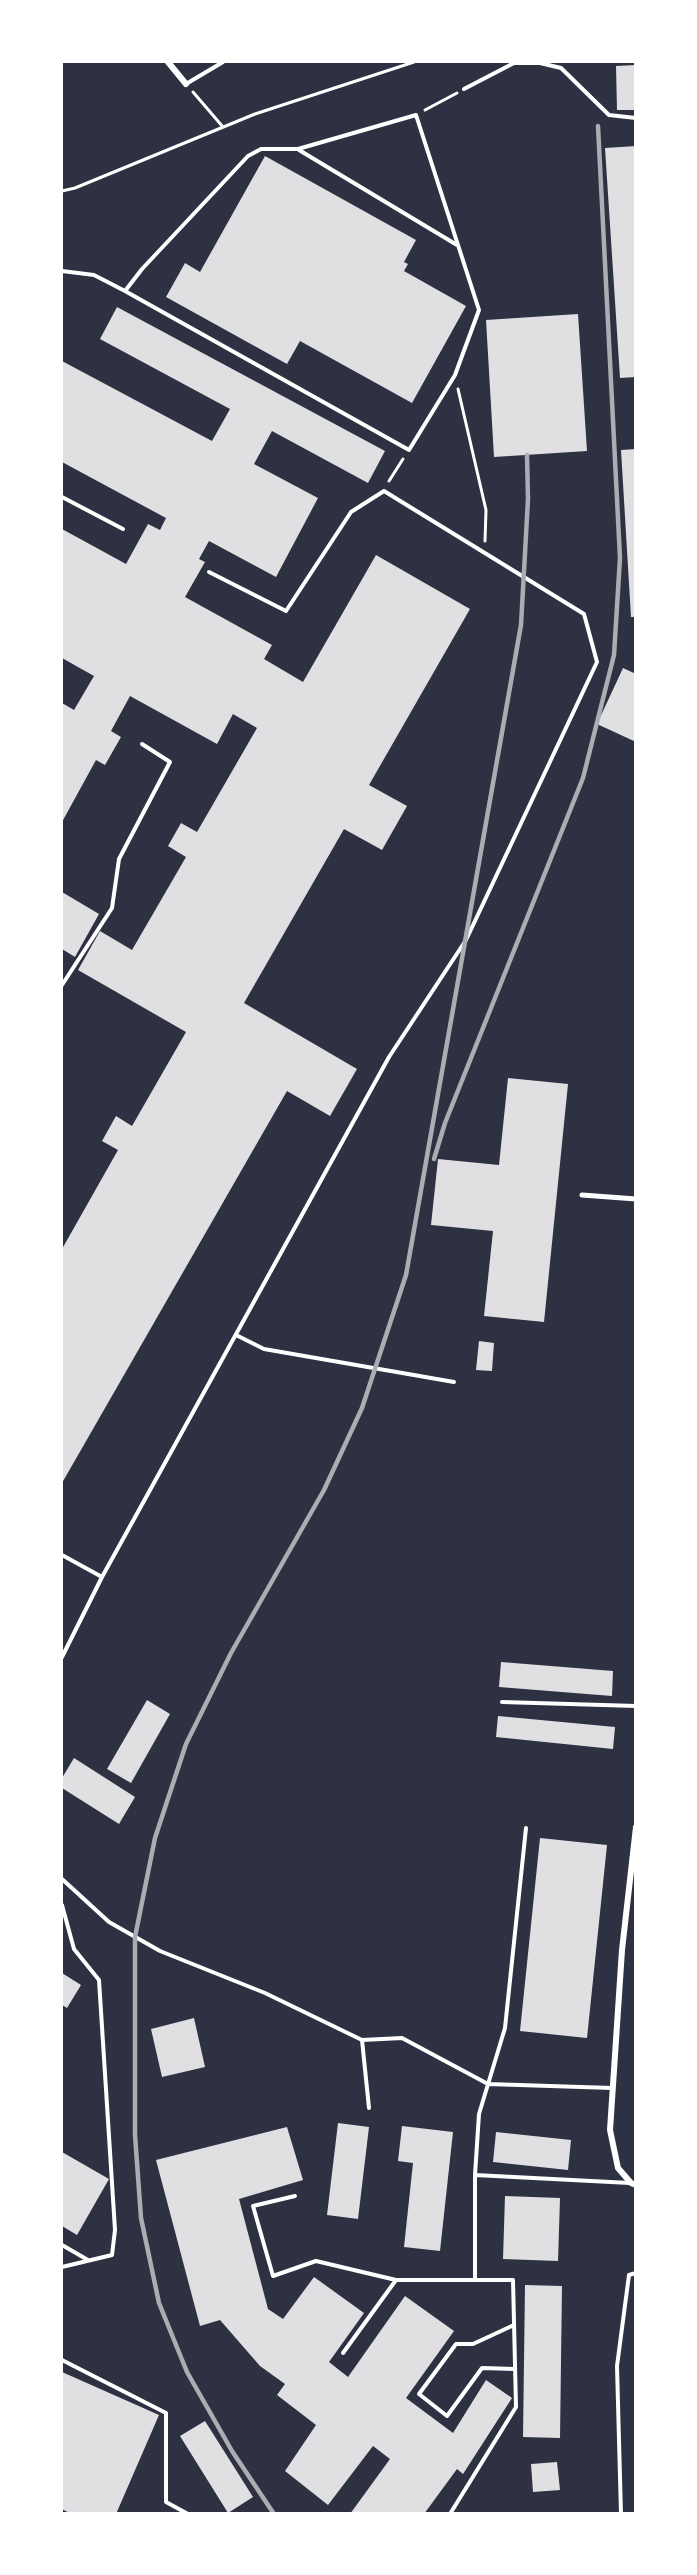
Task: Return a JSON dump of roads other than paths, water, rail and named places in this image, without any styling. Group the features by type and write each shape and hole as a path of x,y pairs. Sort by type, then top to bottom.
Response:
{"street":[{"path":"168,62 186,84"},
{"path":"582,1195 636,1199"},
{"path":"634,2184 618,2168 610,2130 622,1950 636,1827"}],"lane":[{"path":"186,84 223,62"},
{"path":"464,89 514,63 540,63 561,68 609,115 636,118"},
{"path":"62,271 94,275 409,450 455,375 479,310 416,115 298,149 261,149 248,156 142,269 125,291"},
{"path":"298,149 458,246"},
{"path":"62,1657 102,1577 390,1057 466,940 597,662 584,614 384,491 351,512 286,611 209,572"},
{"path":"62,497 123,529"},
{"path":"62,985 112,908 119,859 170,762 142,744"},
{"path":"236,1335 264,1349 454,1382"},
{"path":"62,1555 102,1577"},
{"path":"502,1702 636,1706"},
{"path":"475,2280 475,2175 478,2114 505,2028 526,1828"},
{"path":"62,1879 109,1922 160,1951 266,1993 362,2040 402,2038 488,2084 613,2088"},
{"path":"62,1905 74,1949 99,1980 115,2230 112,2254 62,2267"},
{"path":"362,2040 369,2108"},
{"path":"475,2175 634,2184"},
{"path":"295,2196 253,2206 273,2276 316,2261 396,2280 513,2280 516,2407 450,2514"},
{"path":"62,2245 88,2260"},
{"path":"621,2514 617,2366 629,2275 636,2273"},
{"path":"343,2353 396,2280"},
{"path":"514,2325 473,2344 456,2344 419,2394 447,2416 482,2368 515,2369"},
{"path":"62,2360 166,2413 166,2502 188,2514"}],"railway":[{"path":"434,1159 445,1123 583,778 614,655 620,558 598,126"},
{"path":"274,2514 232,2451 187,2372 159,2303 141,2218 135,2135 135,1937 155,1838 186,1744 231,1653 324,1490 362,1408 406,1275 521,625 528,499 527,455"}]}
